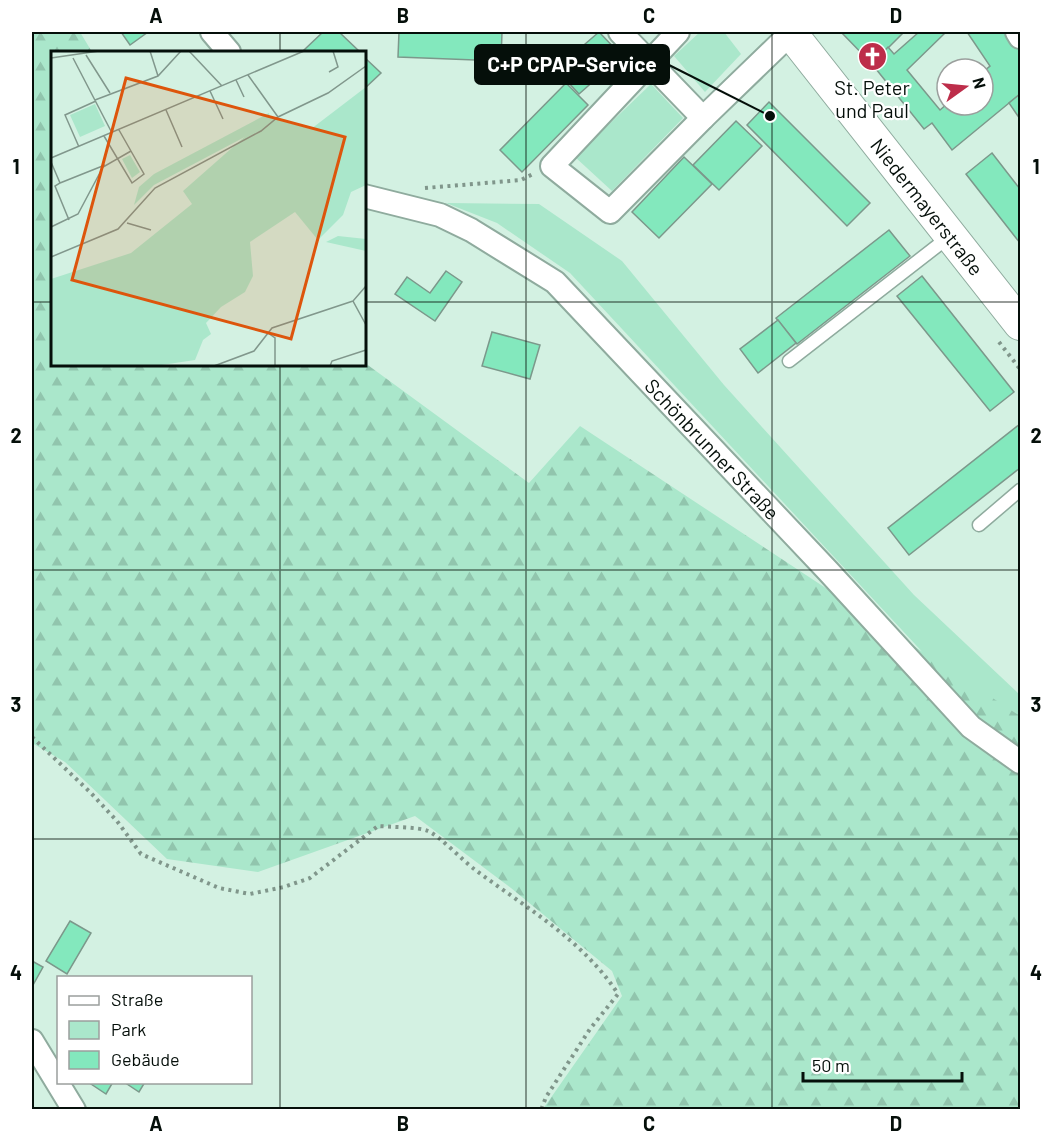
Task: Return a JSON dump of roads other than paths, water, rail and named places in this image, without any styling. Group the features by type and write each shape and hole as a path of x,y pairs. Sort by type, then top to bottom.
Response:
{"main road":[{"name":"Niedermayerstraße","path":"790,32 1020,324"}],"street":[{"path":"212,32 228,51"},
{"path":"620,32 702,118"},
{"path":"678,32 552,166 610,212 790,32"},
{"path":"1017,32 1020,37"},
{"name":"Schönbrunner Straße","path":"366,196 440,215 471,230 555,282 828,571 971,727 1020,762"},
{"path":"32,1041 57,1082"},
{"path":"58,1084 74,1110"}],"lane":[{"path":"789,360 951,235"},
{"path":"980,525 1020,490"}],"place":[{"name":"St. Peter und Paul","path":"872,56"},
{"name":"C+P CPAP-Service","path":"770,116"}]}
